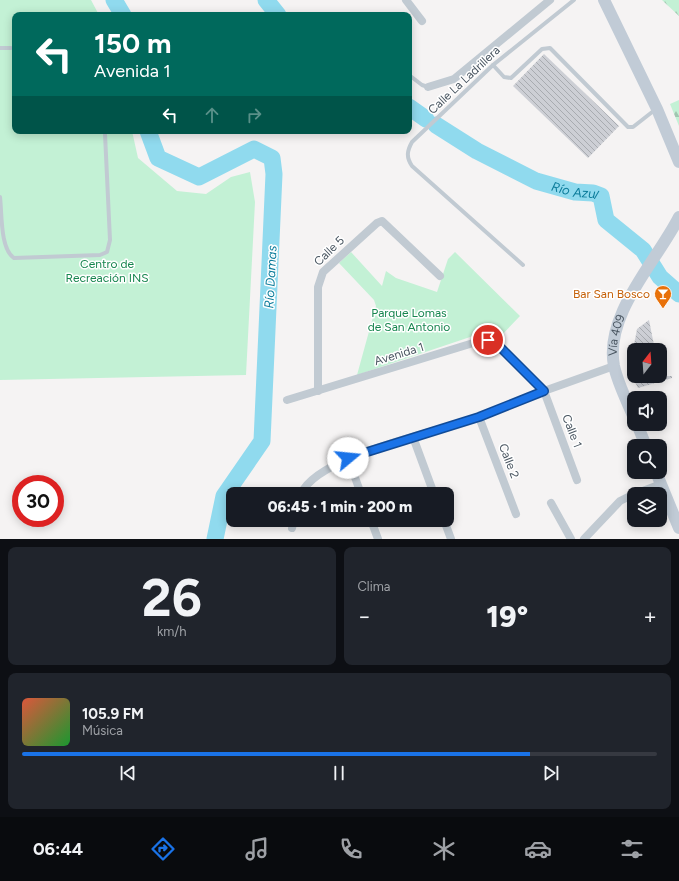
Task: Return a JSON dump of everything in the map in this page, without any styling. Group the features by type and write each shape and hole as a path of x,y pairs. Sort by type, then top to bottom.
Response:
{"street":[{"path":"406,0 422,21"},
{"path":"428,87 454,79 550,0"},
{"path":"604,0 657,108 679,162"},
{"name":"Vía 409","path":"627,400 614,366 614,342 618,323 625,306 679,217"},
{"name":"Calle 5","path":"318,390 318,287 323,272 377,223 382,221 440,276"},
{"name":"Avenida 1","path":"287,400 488,340 498,345 544,391"},
{"path":"308,487 323,471 348,458 479,417 544,391 614,366"},
{"name":"Calle 1","path":"544,391 577,480"},
{"name":"Calle 2","path":"479,417 516,514"},
{"path":"413,437 431,487"},
{"path":"348,458 358,487"},
{"path":"659,479 679,528"},
{"path":"653,487 661,484"},
{"path":"584,539 620,501 627,498"},
{"path":"551,502 571,539"},
{"path":"374,527 378,539"},
{"path":"447,527 451,539"}],"lane":[{"name":"Calle La Ladrillera","path":"523,265 408,160 408,149 412,142 493,65 574,0"},
{"path":"0,48 11,48"},
{"path":"493,65 504,77 512,78 542,49 550,48 628,127 633,127 657,108"},
{"path":"412,77 422,85 428,87"},
{"path":"0,197 5,247 14,258 100,255 107,252 110,240 105,134"}],"green space":[{"name":"Centro de Recreación INS","path":"0,0 91,0 97,12 12,12 12,134 133,134 138,158 177,191 206,194 231,177 250,172 255,202 246,375 0,380"},
{"path":"662,0 679,0 679,16"},
{"path":"679,100 679,126 670,104"},
{"name":"Parque Lomas de San Antonio","path":"351,252 382,286 386,271 396,278 437,292 448,259 455,252 520,316 500,337 482,333 357,375 376,306 374,300 339,263"}],"building":[{"path":"544,54 619,126 588,158 513,86"},
{"path":"649,320 654,343 634,343 637,329"},
{"path":"667,376 672,376 672,378 667,379"},
{"path":"636,383 655,383 638,388"}],"waterway":[{"name":"Río Damas","path":"114,0 121,12"},
{"name":"Río Azul","path":"266,0 276,12"},
{"name":"Río Azul","path":"412,109 426,119"},
{"name":"Río Azul","path":"436,125 477,151 536,181 575,192 593,193 601,196 606,220 643,250 660,277 679,294"},
{"name":"Río Damas","path":"149,134 158,158 199,177 254,149 272,158 274,174 262,441 224,496 215,539"}],"place":[{"name":"Bar San Bosco","path":"663,309"}],"route":[{"path":"348,458 479,417 544,391 498,345 488,340"}]}
